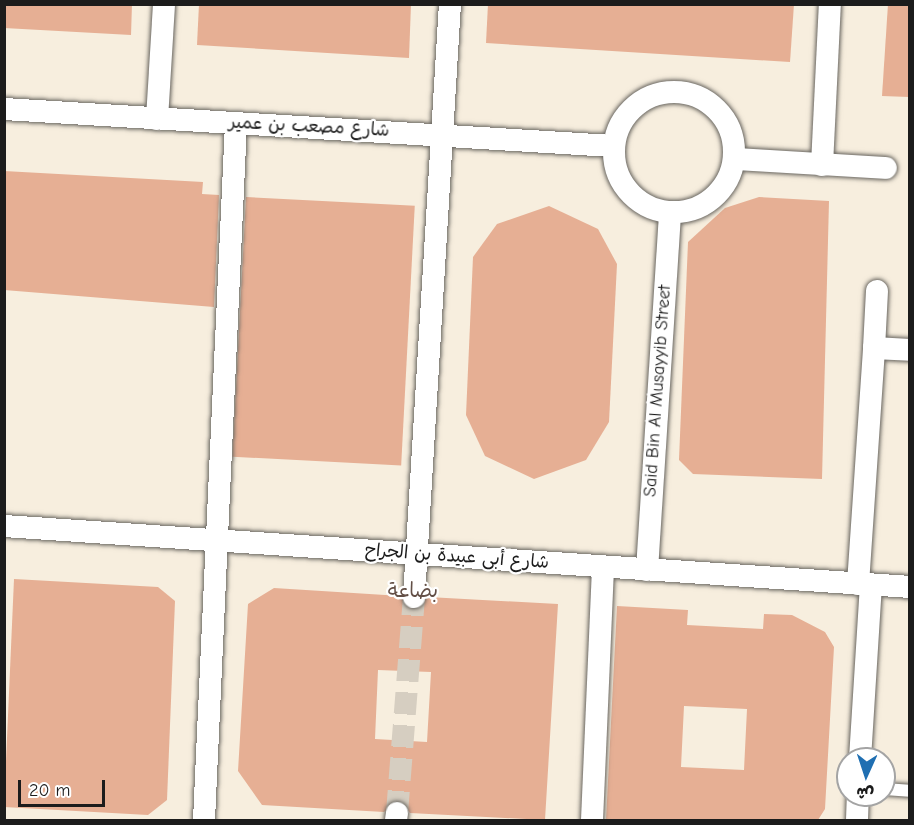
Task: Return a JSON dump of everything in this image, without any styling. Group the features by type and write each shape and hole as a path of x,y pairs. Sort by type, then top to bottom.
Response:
{"street":[{"path":"157,118 164,4"},
{"path":"414,597 450,4"},
{"path":"822,165 830,4"},
{"path":"678,92 702,98 722,115 732,134 735,159 717,196 693,210 670,213 646,206 629,193 616,171 614,146 632,108 656,94 678,92"},
{"name":"شارع مصعب بن عمير","path":"4,109 614,146"},
{"path":"204,820 236,123"},
{"path":"735,159 886,168"},
{"name":"Said Bin Al Musayyib Street","path":"647,570 670,213"},
{"path":"860,747 864,584 878,291"},
{"path":"874,348 909,350"},
{"name":"شارع أبى عبيدة بن الجراح","path":"4,526 909,587"},
{"path":"592,820 603,567"}],"building":[{"path":"4,4 132,4 131,35 4,28"},
{"path":"199,4 411,4 409,58 197,45"},
{"path":"488,4 794,4 790,62 486,43"},
{"path":"888,4 909,4 909,97 882,96"},
{"path":"4,171 203,182 202,194 219,195 214,307 4,290"},
{"path":"246,197 415,206 401,465 232,457"},
{"path":"759,197 829,201 822,479 693,474 679,460 688,242 725,208"},
{"path":"549,206 598,229 617,264 609,422 586,460 534,479 485,456 466,415 473,257 497,224"},
{"path":"14,579 158,587 175,601 167,800 148,815 4,807"},
{"path":"274,588 401,596 414,610 428,597 558,604 545,820 410,813 398,800 384,812 262,805 238,771 248,604","holes":["378,670 431,672 427,742 375,739"]},
{"path":"617,606 688,610 687,625 763,629 764,614 792,615 825,632 834,647 825,809 818,820 606,820","holes":["684,706 747,709 744,770 681,767"]}],"tunnel":[{"path":"397,813 414,597"}],"district":[{"name":"بضاعة","path":"413,590"}]}
